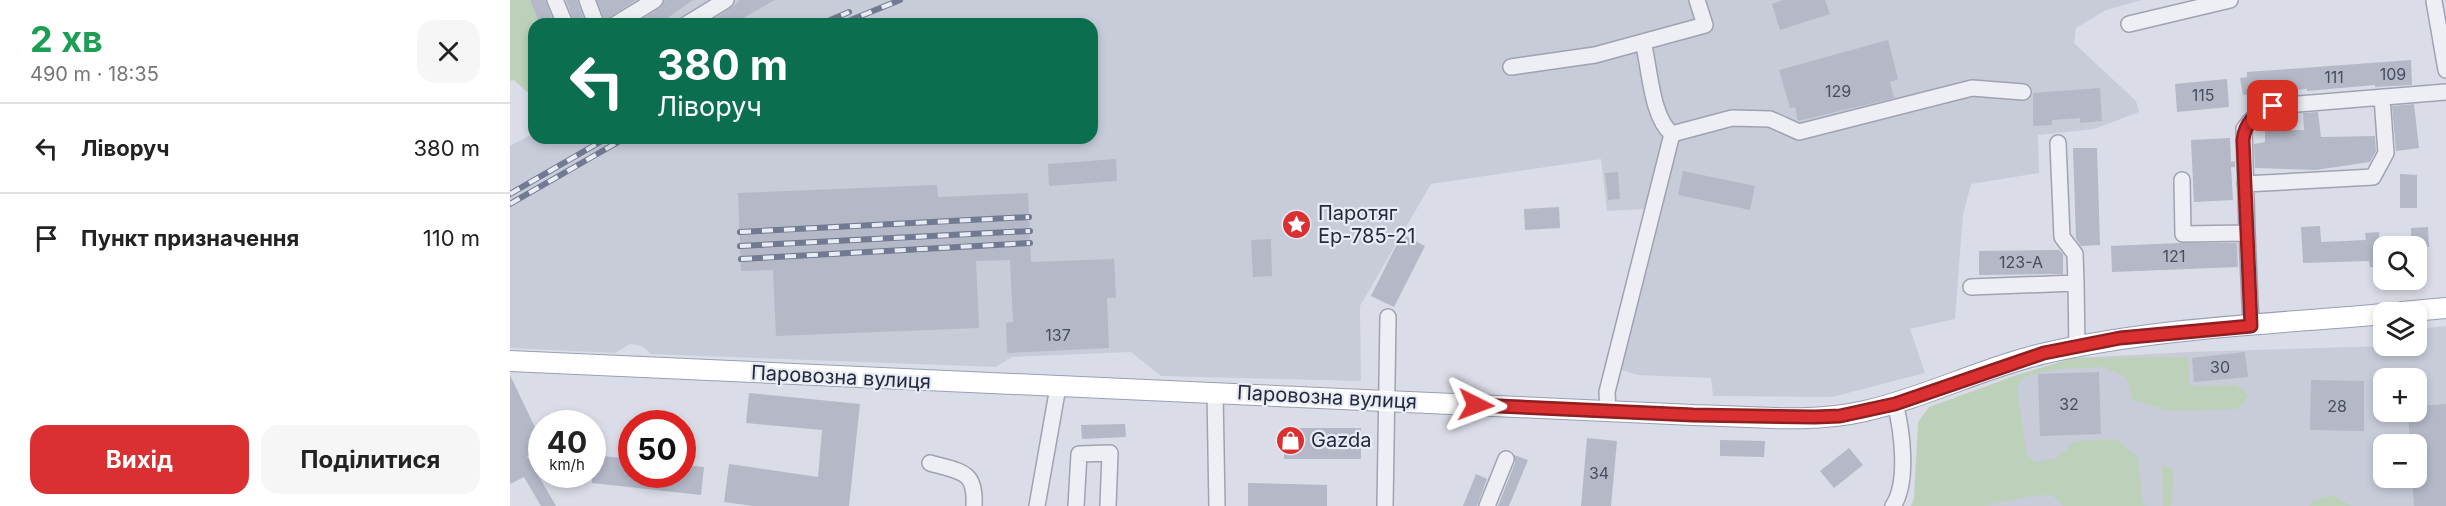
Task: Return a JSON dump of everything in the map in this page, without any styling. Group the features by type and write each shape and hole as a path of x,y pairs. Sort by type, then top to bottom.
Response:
{"main road":[{"path":"2427,310 2446,308"},
{"name":"Паровозна вулиця","path":"510,361 1608,411 1815,417 1864,412 1895,404 2044,353 2120,338 2373,315"}],"street":[{"path":"555,0 562,18"},
{"path":"586,0 592,18"},
{"path":"622,18 633,6 655,0"},
{"path":"697,18 726,0"},
{"path":"1511,67 1595,55 1705,25 1697,0"},
{"path":"2129,24 2230,0"},
{"path":"2433,0 2446,70"},
{"path":"1643,42 1658,111 1665,129 1672,135"},
{"path":"1672,135 1732,118 1770,119 1799,132 1972,88 2023,92"},
{"path":"2251,326 2244,129 2250,120 2264,109 2273,106 2446,92"},
{"path":"2245,184 2373,177 2386,153 2382,97"},
{"path":"1608,411 1607,392 1672,135"},
{"path":"2058,143 2062,237 2074,254 2078,346"},
{"path":"2182,180 2183,234 2247,233"},
{"path":"1971,287 2076,283"},
{"path":"1385,506 1389,400 1388,317"},
{"path":"1037,506 1058,387"},
{"path":"1215,392 1217,506"},
{"path":"1893,506 1898,499 1902,482 1901,425 1895,404"},
{"path":"1076,506 1079,454 1110,453 1108,506"},
{"path":"1487,506 1506,459"},
{"path":"930,463 955,470 971,480 975,488 974,506"}],"shaded area":[{"path":"530,0 2142,0 2106,10 2076,28 2074,43 2136,101 2139,112 2094,129 2038,135 2039,173 1971,184 1963,214 1955,319 1910,329 1925,373 1832,397 1713,396 1711,378 1638,375 1607,366 1644,209 1607,211 1601,159 1431,184 1360,306 1361,381 1161,376 1131,352 1012,357 996,367 651,354 642,346 630,344 615,353 510,348 510,146 528,136 528,144 1098,144 1098,18 538,18"},
{"path":"2446,326 2446,506 1983,506 1990,504 2014,376 2074,358 2373,346 2373,356 2427,356 2427,328"}],"green space":[{"path":"510,0 530,0 538,18 528,18 528,92 514,80 510,81"},
{"path":"2188,357 2190,386 2236,385 2249,396 2238,409 2169,411 2133,400 2126,377 2103,367 2057,369 2023,377 2017,388 2027,455 2036,462 2057,458 2075,441 2116,439 2138,457 2143,505 2151,506 2063,506 2052,495 2032,496 1983,506 1911,506 1914,498 1918,422 1929,407 2014,376 2074,358"},
{"path":"2162,466 2174,469 2171,506 2163,506"},
{"path":"2332,495 2352,506 2309,506 2313,500"}],"building":[{"path":"530,0 545,0 552,18 538,18"},
{"path":"566,0 577,0 583,18 573,18"},
{"path":"597,0 636,0 610,18 604,18"},
{"path":"665,0 693,0 668,18 644,18 660,8"},
{"path":"740,0 775,0 743,18 715,18"},
{"path":"1783,0 1825,0 1830,14 1780,30 1772,4"},
{"path":"1888,40 1898,79 1890,82 1894,98 1798,121 1795,107 1790,108 1779,70"},
{"path":"2411,60 2412,85 2375,87 2375,85 2307,91 2307,89 2243,95 2240,78 2247,77 2247,72"},
{"path":"2227,79 2229,107 2177,112 2175,84"},
{"path":"2100,88 2102,121 2080,123 2080,118 2052,120 2052,125 2033,126 2033,93"},
{"path":"2414,104 2419,148 2396,151 2392,106"},
{"path":"2318,112 2321,137 2375,136 2376,151 2370,162 2316,170 2255,168 2254,144 2265,142 2265,131 2304,130 2303,113"},
{"path":"2230,138 2231,162 2235,161 2235,167 2231,167 2233,200 2194,202 2191,140"},
{"path":"2073,148 2097,148 2100,245 2081,246 2076,239"},
{"path":"1116,159 1117,181 1049,186 1048,164"},
{"path":"1683,171 1755,186 1750,210 1678,195"},
{"path":"1618,172 1620,199 1608,200 1605,173"},
{"path":"2400,174 2417,175 2417,208 2400,208"},
{"path":"937,185 938,197 1028,193 1031,262 1114,259 1116,298 1107,298 1109,348 1007,353 1006,323 1013,322 1010,260 976,261 979,328 776,336 773,270 741,271 738,193"},
{"path":"1559,207 1560,228 1525,230 1524,209"},
{"path":"2320,226 2321,242 2366,240 2365,233 2379,232 2379,236 2373,236 2373,267 2370,267 2369,261 2303,263 2301,227"},
{"path":"2428,227 2429,247 2427,247 2427,236 2411,236 2411,228"},
{"path":"1402,234 1425,246 1394,307 1371,296"},
{"path":"1271,239 1272,276 1253,277 1251,240"},
{"path":"2237,243 2238,267 2112,272 2111,246"},
{"path":"2059,250 2063,254 2063,274 1979,275 1979,251"},
{"path":"2245,352 2248,377 2194,382 2192,358"},
{"path":"2099,372 2101,434 2040,436 2038,374"},
{"path":"510,375 528,413 528,484 524,477 510,484"},
{"path":"2311,380 2364,381 2364,431 2310,430"},
{"path":"749,393 860,404 849,506 753,506 724,502 729,464 818,477 822,430 746,423"},
{"path":"2446,404 2446,506 2414,506 2413,488 2427,488 2427,434 2409,434 2409,422 2427,422 2427,405"},
{"path":"1125,424 1126,437 1082,439 1081,425"},
{"path":"1284,428 1361,428 1361,459 1284,459"},
{"path":"1587,438 1617,441 1611,506 1581,506"},
{"path":"1720,440 1765,441 1764,457 1720,456"},
{"path":"1849,448 1863,465 1834,488 1820,471"},
{"path":"1514,455 1528,460 1509,506 1498,506 1515,463"},
{"path":"606,456 618,458 618,486 606,485"},
{"path":"696,466 704,467 701,495 637,488 696,488"},
{"path":"1476,474 1487,479 1477,506 1463,506"},
{"path":"1248,483 1327,485 1327,506 1248,506"},
{"path":"530,488 546,488 556,506 541,506"}],"railway":[{"path":"856,18 900,0"},
{"path":"835,18 849,12"},
{"path":"510,194 597,144"},
{"path":"510,204 615,144"},
{"path":"740,232 1029,217"},
{"path":"740,246 1030,231"},
{"path":"741,259 1030,243"}],"place":[{"name":"Паротяг Ер-785-21","path":"1297,224"},
{"name":"Gazda","path":"1290,440"}],"route":[{"path":"1476,405 1693,415 1840,416 1895,404 2044,353 2120,338 2251,326 2244,129 2250,120 2264,109 2273,106"}]}
